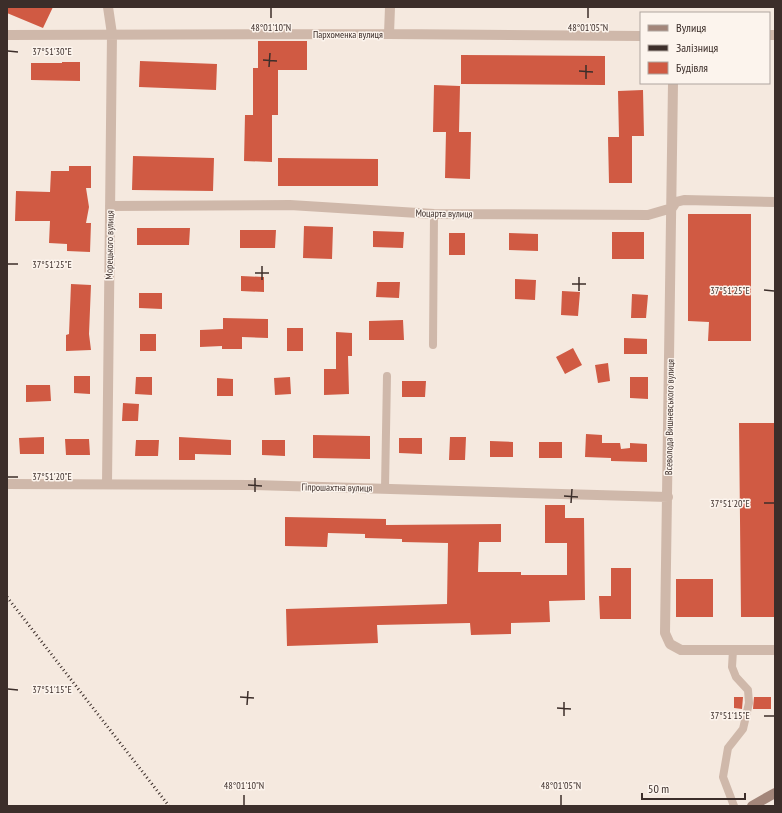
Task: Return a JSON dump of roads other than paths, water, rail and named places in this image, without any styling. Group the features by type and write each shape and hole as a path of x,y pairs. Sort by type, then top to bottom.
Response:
{"main road":[{"path":"752,806 775,793"}],"street":[{"name":"Морецького вулиця","path":"107,484 112,34 108,7"},
{"path":"389,34 390,7"},
{"name":"Пархоменка вулиця","path":"7,35 389,34 640,36"},
{"name":"Всеволода Вишневського вулиця","path":"673,84 665,633 670,644 681,650 775,650"},
{"name":"Моцарта вулиця","path":"110,206 290,205 434,214 648,215 672,208 676,202 684,200 775,202"},
{"name":"Гіпрошахтна вулиця","path":"7,484 385,488 668,497"}],"lane":[{"path":"432,345 434,214"},
{"path":"385,488 387,376"},
{"path":"733,650 732,667 736,677 748,690 749,703 743,729 728,748 723,777 734,806"}],"railway":[{"path":"7,597 169,806"}]}
